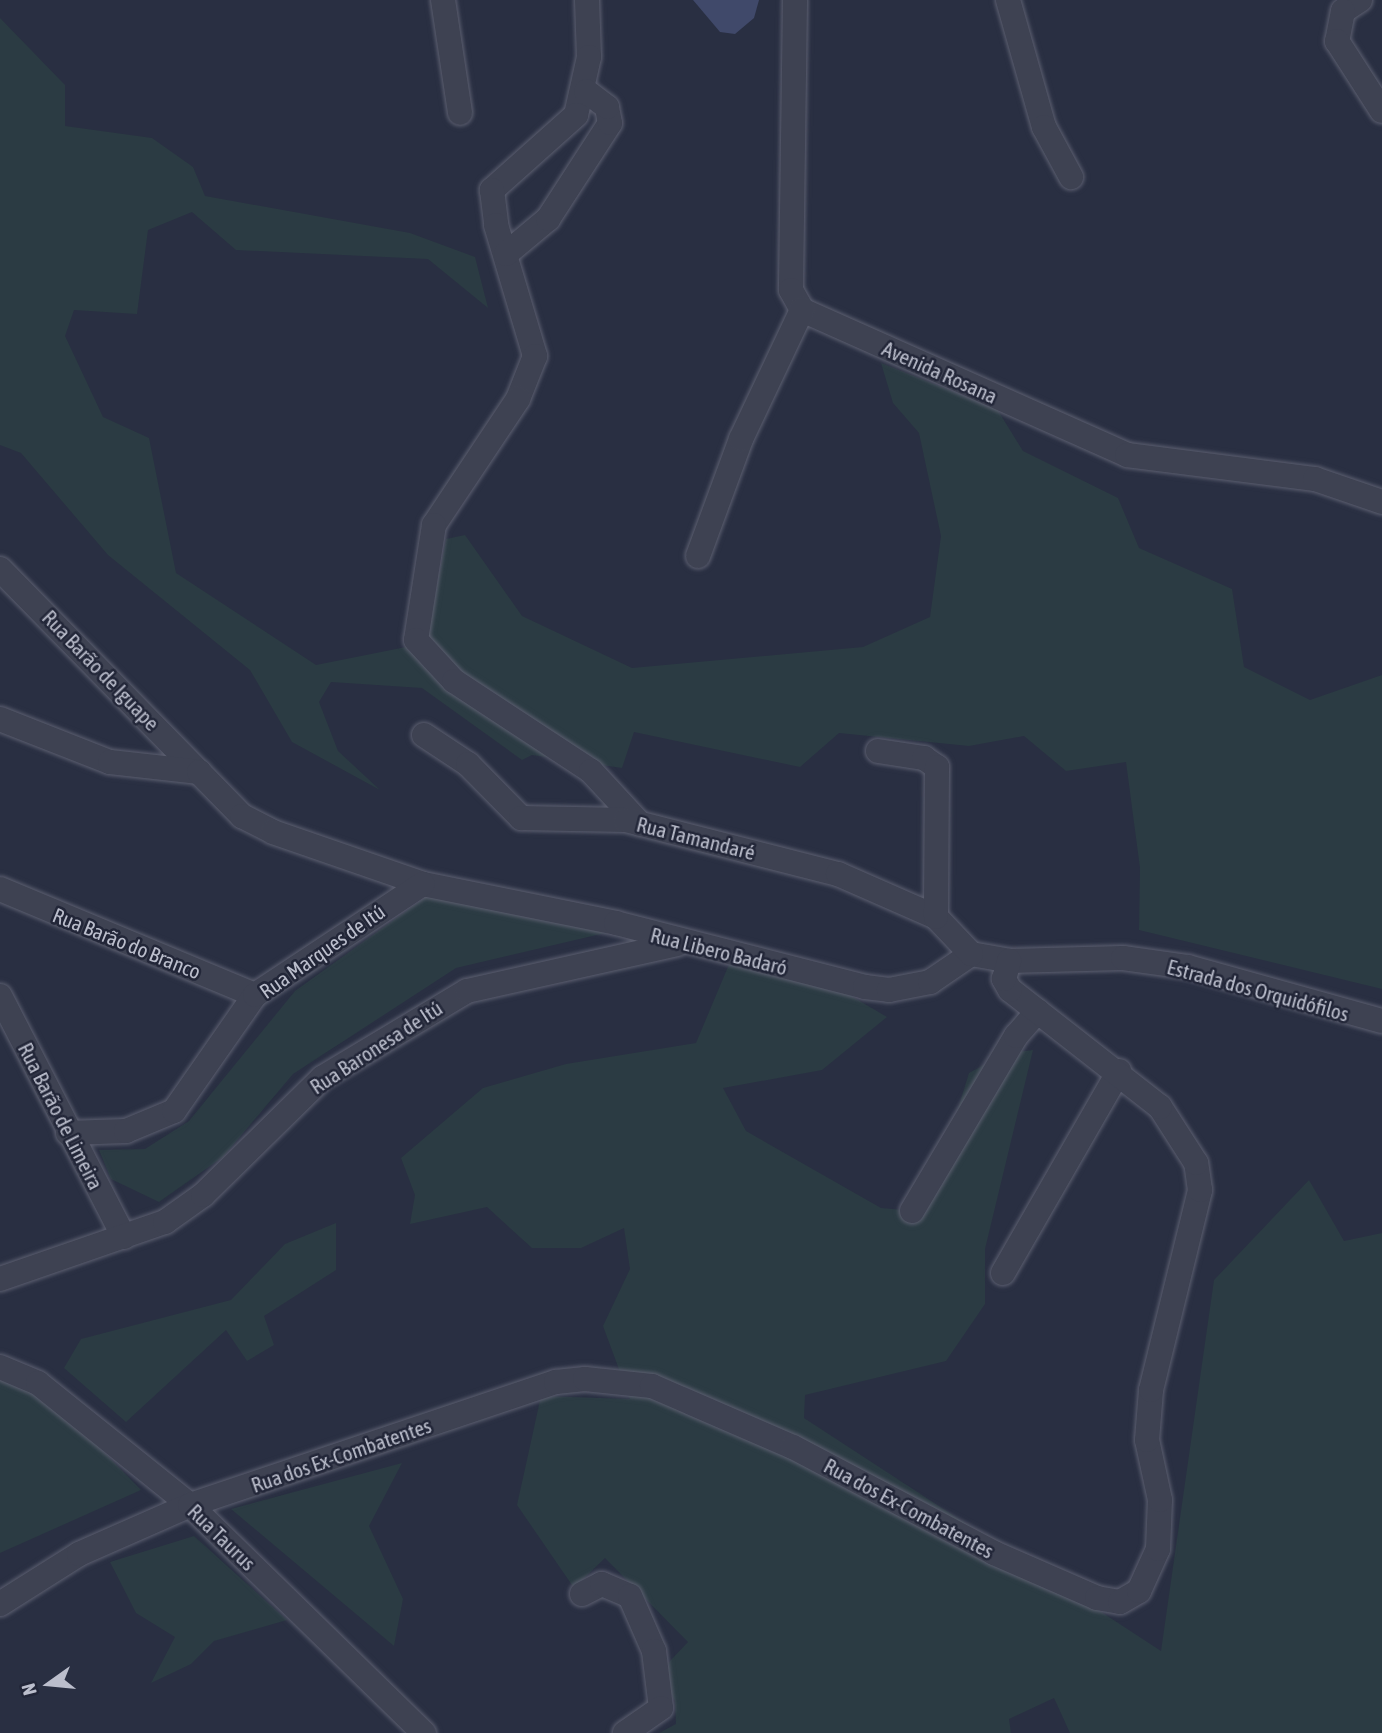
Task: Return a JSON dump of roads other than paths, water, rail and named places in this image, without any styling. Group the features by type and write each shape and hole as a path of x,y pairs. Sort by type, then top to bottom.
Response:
{"street":[{"path":"443,0 460,113"},
{"path":"587,0 586,91 560,133 492,190 506,254 535,356 518,399 434,525 416,640 454,681 591,771 640,824"},
{"path":"698,556 741,439 802,310 791,290 795,0"},
{"path":"1008,0 1044,127 1071,177"},
{"path":"1360,0 1343,11 1338,41 1382,111"},
{"path":"506,254 548,219 610,123 607,107 586,91"},
{"name":"Avenida Rosana","path":"802,310 1127,455 1315,479 1382,502"},
{"name":"Rua Barão de Iguape","path":"0,569 199,772"},
{"path":"0,719 110,762 199,772 242,816 423,884"},
{"name":"Rua Tamandaré","path":"424,735 468,764 521,818 640,824 838,874 936,917 971,954"},
{"path":"878,751 924,758 937,767 936,917"},
{"name":"Rua Libero Badaró","path":"423,884 616,923 679,943 889,990 930,982 971,954"},
{"name":"Rua Marques de Itú","path":"68,1133 126,1131 174,1111 255,995 423,884"},
{"name":"Rua Barão do Branco","path":"0,889 255,995"},
{"name":"Rua Baronesa de Itú","path":"0,1279 165,1222 203,1195 322,1078 446,1002 494,983 679,943"},
{"path":"971,954 1009,961"},
{"name":"Estrada dos Orquidófilos","path":"1009,961 1123,958 1188,967 1382,1021"},
{"name":"Rua dos Ex-Combatentes","path":"0,1604 79,1554 190,1505 556,1382 611,1380 652,1386 793,1447 994,1553 1119,1602 1149,1578 1158,1549 1160,1500 1147,1440 1151,1390 1200,1190 1196,1163 1180,1134 1119,1070 1010,990 1004,979 1009,961"},
{"name":"Rua Barão de Limeira","path":"1,1002 124,1237"},
{"path":"912,1211 1016,1035 1038,1011"},
{"path":"1003,1273 1119,1070"},
{"name":"Rua Taurus","path":"0,1367 38,1383 190,1505 424,1733"},
{"path":"582,1594 602,1584 630,1596 654,1651 661,1709 625,1733"}],"water":[{"path":"693,0 759,0 754,18 735,34 720,32"}]}
